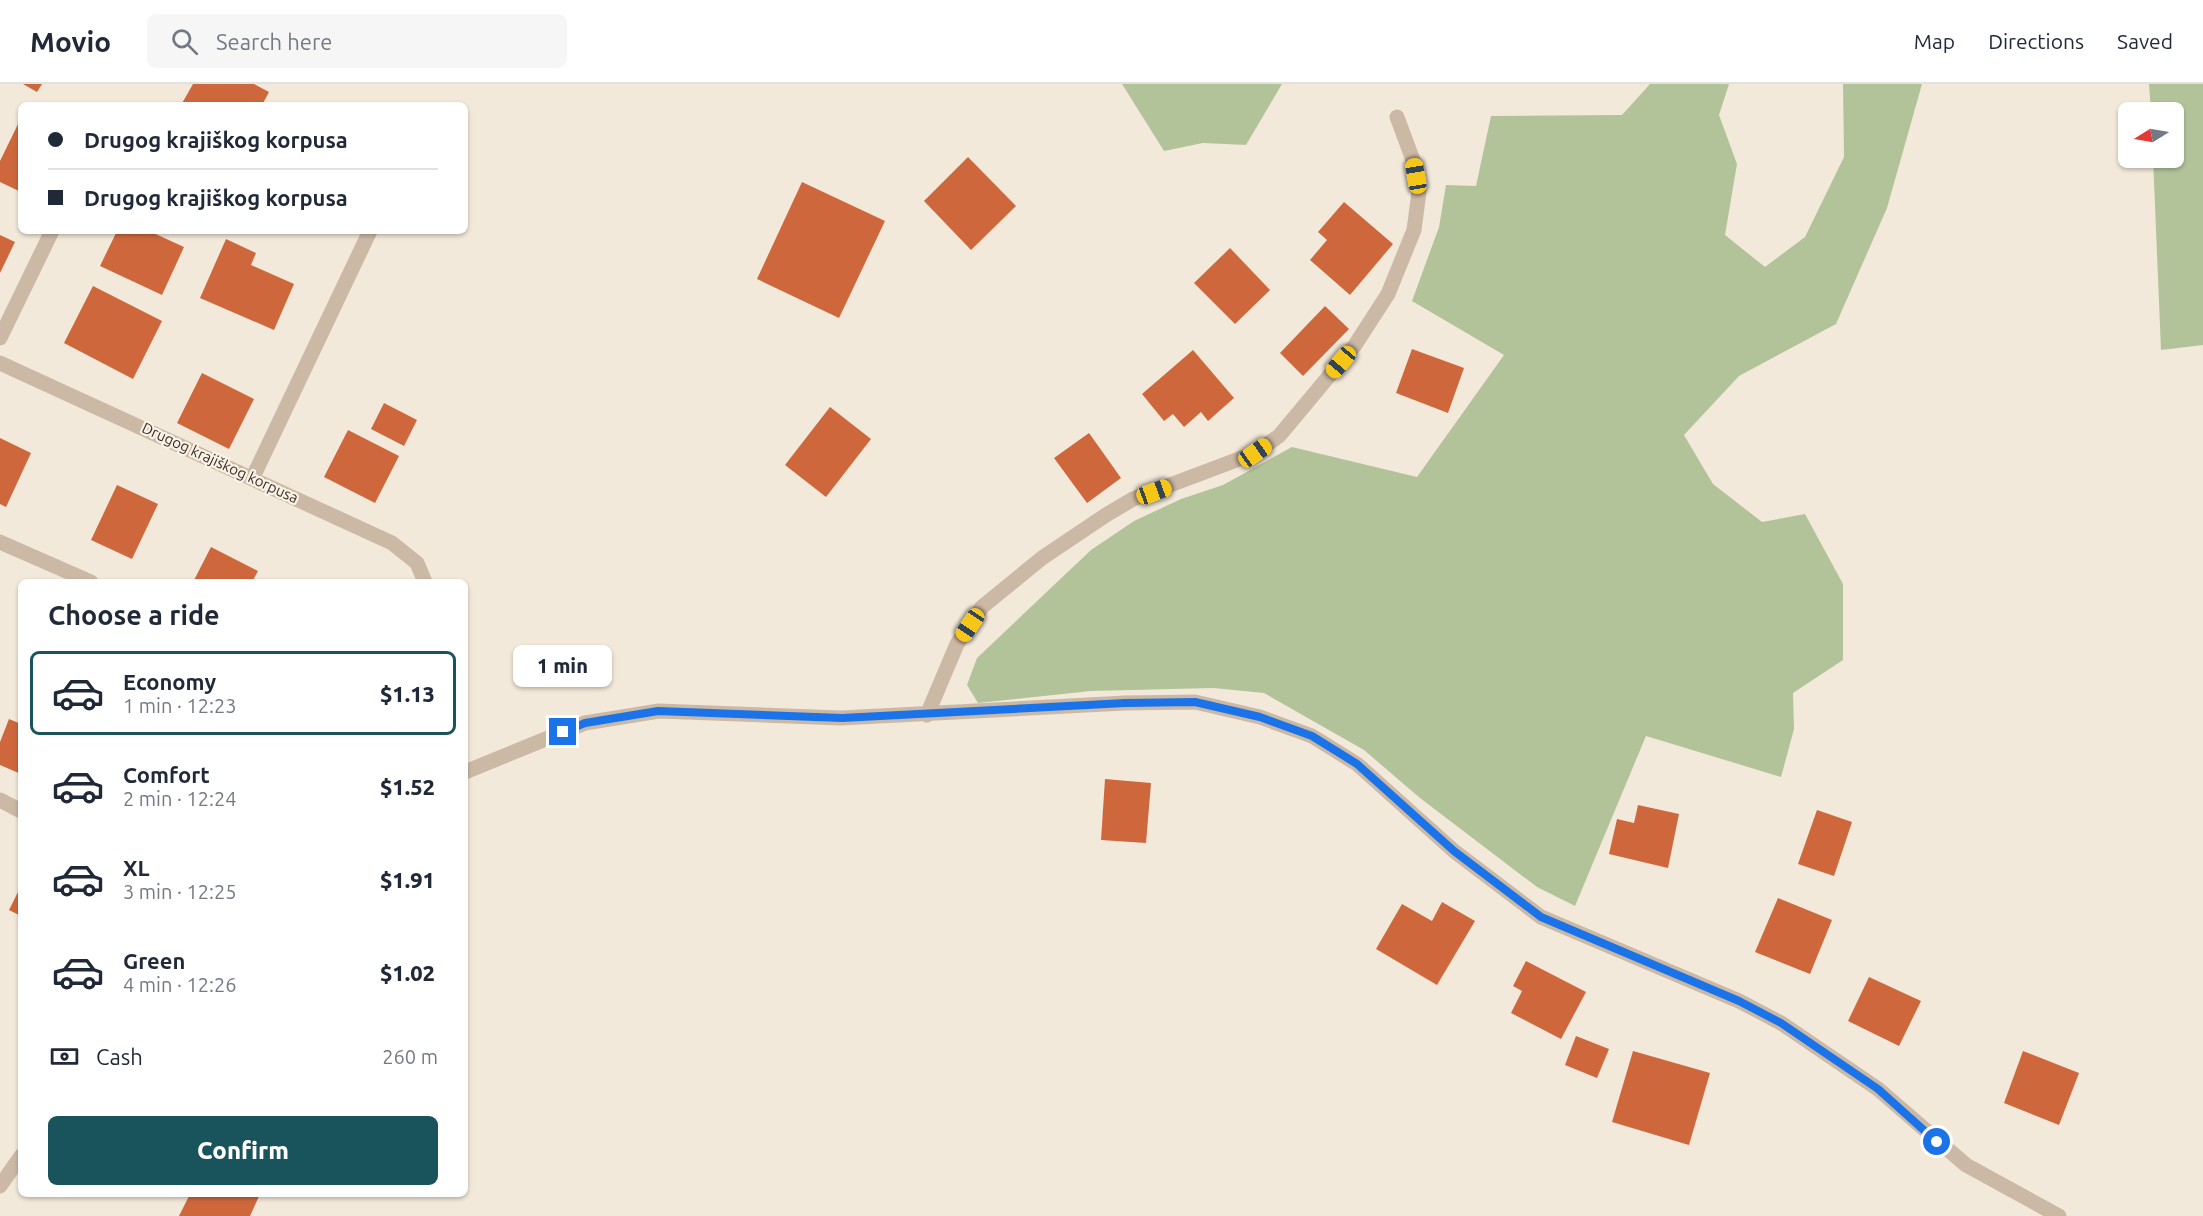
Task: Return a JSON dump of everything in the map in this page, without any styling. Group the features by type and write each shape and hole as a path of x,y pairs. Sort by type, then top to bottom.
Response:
{"street":[{"path":"927,715 957,644 982,606 1042,558 1106,515 1133,500 1255,453 1271,442 1279,436 1355,345 1388,294 1414,231 1419,192 1413,160 1397,117"},
{"path":"0,338 51,234"},
{"path":"253,477 369,234"},
{"name":"Drugog krajiškog korpusa","path":"0,363 393,543 417,563 423,579"},
{"path":"0,542 84,579"},
{"path":"468,771 585,723 658,711 842,718 1125,703 1195,702 1260,717 1312,736 1357,764 1454,851 1541,917 1739,1001 1781,1023 1878,1089 1966,1165 2059,1216"},
{"path":"0,800 18,809"},
{"path":"0,1186 18,1160"}],"green space":[{"path":"1122,84 1282,84 1246,145 1203,143 1164,151"},
{"path":"1650,84 1729,84 1719,115 1737,164 1725,235 1765,267 1805,237 1844,157 1843,84 1922,84 1887,208 1836,324 1739,376 1684,435 1713,484 1762,522 1805,514 1843,584 1843,660 1793,693 1794,729 1781,777 1646,736 1575,906 1537,887 1420,798 1364,750 1264,693 1213,688 1091,691 978,703 967,685 977,658 1091,550 1134,521 1181,499 1223,485 1292,447 1417,477 1504,355 1412,301 1439,227 1446,185 1476,186 1491,116 1622,115"},
{"path":"2149,84 2203,84 2203,345 2161,350 2153,168 2184,168 2184,102 2150,102"}],"building":[{"path":"23,84 42,84 37,92"},
{"path":"193,84 254,84 269,92 264,102 183,102"},
{"path":"18,124 18,191 0,182 0,161"},
{"path":"968,157 1016,206 971,250 924,201"},
{"path":"802,182 885,221 839,318 757,279"},
{"path":"1344,202 1393,244 1350,295 1310,260 1327,240 1318,232"},
{"path":"116,234 156,234 184,247 162,295 100,266"},
{"path":"0,235 15,242 0,273"},
{"path":"226,239 256,253 251,265 294,284 274,330 200,298"},
{"path":"1230,248 1270,290 1235,324 1194,283"},
{"path":"93,286 162,321 133,379 64,343"},
{"path":"1325,306 1349,329 1303,376 1280,353"},
{"path":"1412,349 1464,368 1448,413 1396,393"},
{"path":"1193,350 1234,398 1208,421 1201,412 1184,427 1173,414 1164,421 1142,394"},
{"path":"202,373 254,399 229,449 177,423"},
{"path":"384,403 417,420 404,446 371,429"},
{"path":"830,407 871,439 826,497 785,465"},
{"path":"348,430 399,456 375,503 324,477"},
{"path":"1089,433 1121,478 1087,503 1054,458"},
{"path":"0,438 31,453 6,507 0,504"},
{"path":"117,485 158,504 132,559 91,540"},
{"path":"211,547 258,571 254,579 195,579"},
{"path":"9,719 18,723 18,773 0,765 0,742"},
{"path":"1105,779 1151,783 1146,843 1101,840"},
{"path":"1638,805 1679,814 1668,868 1609,854 1617,819 1634,823"},
{"path":"1817,810 1852,822 1834,876 1798,864"},
{"path":"18,892 18,914 9,910"},
{"path":"1778,898 1832,920 1810,974 1755,952"},
{"path":"1442,902 1475,921 1437,985 1376,949 1402,904 1432,921"},
{"path":"1526,961 1586,992 1561,1039 1511,1013 1522,991 1513,986"},
{"path":"1869,977 1921,1001 1899,1046 1848,1021"},
{"path":"1576,1036 1609,1049 1597,1078 1565,1065"},
{"path":"1633,1051 1710,1073 1689,1145 1612,1122"},
{"path":"2023,1051 2079,1073 2059,1125 2004,1103"},
{"path":"188,1197 259,1197 250,1216 179,1216"}],"route":[{"path":"563,732 585,723 658,711 842,718 1125,703 1195,702 1260,717 1312,736 1357,764 1454,851 1541,917 1760,1011 1878,1089 1937,1142"}]}
